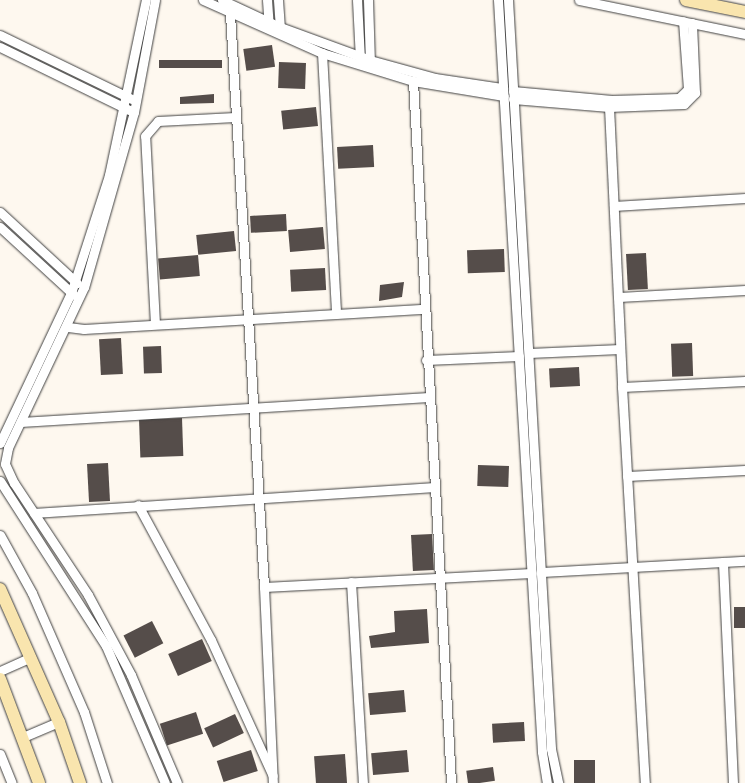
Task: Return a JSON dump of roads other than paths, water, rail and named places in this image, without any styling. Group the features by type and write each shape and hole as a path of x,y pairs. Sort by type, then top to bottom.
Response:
{"main road":[{"path":"686,0 745,12"},
{"path":"0,589 59,722 80,783"},
{"path":"0,679 24,737 39,783"}],"street":[{"path":"132,99 146,0"},
{"path":"0,443 75,296 84,287 155,0"},
{"path":"203,0 230,14 413,81 503,92"},
{"path":"222,0 269,27"},
{"path":"268,0 269,27"},
{"path":"278,0 280,31"},
{"path":"357,0 360,60"},
{"path":"368,0 370,64"},
{"path":"498,0 532,573 547,783"},
{"path":"508,0 551,749 558,783"},
{"path":"579,0 745,34"},
{"path":"230,14 257,498 264,586 273,779"},
{"path":"513,95 612,100 679,98 688,89 688,22"},
{"path":"513,95 609,107 684,104 692,99 695,93 688,22"},
{"path":"280,31 322,53 360,60"},
{"path":"0,35 132,99"},
{"path":"0,47 129,110"},
{"path":"322,53 336,314"},
{"path":"370,64 503,92"},
{"path":"413,81 428,397 441,578 451,783"},
{"path":"609,107 622,387 645,783"},
{"path":"129,110 75,281 75,296 68,327 21,422 5,464 34,513 88,596 131,675 177,783"},
{"path":"155,324 145,136 158,121 236,117"},
{"path":"614,206 745,198"},
{"path":"0,212 75,281 84,287"},
{"path":"0,227 75,296"},
{"path":"618,297 745,290"},
{"path":"68,327 247,320 424,309"},
{"path":"529,353 620,349"},
{"path":"426,360 519,356"},
{"path":"622,387 745,380"},
{"path":"21,422 428,397"},
{"path":"627,476 745,470"},
{"path":"0,481 106,646 166,783"},
{"path":"34,513 434,487"},
{"path":"138,505 202,623 273,779"},
{"path":"0,535 32,593 84,712 107,783"},
{"path":"542,572 745,561"},
{"path":"723,562 734,783"},
{"path":"264,586 532,573"},
{"path":"351,582 363,783"},
{"path":"0,672 31,657"},
{"path":"24,737 59,722"},
{"path":"0,754 12,783"}]}
